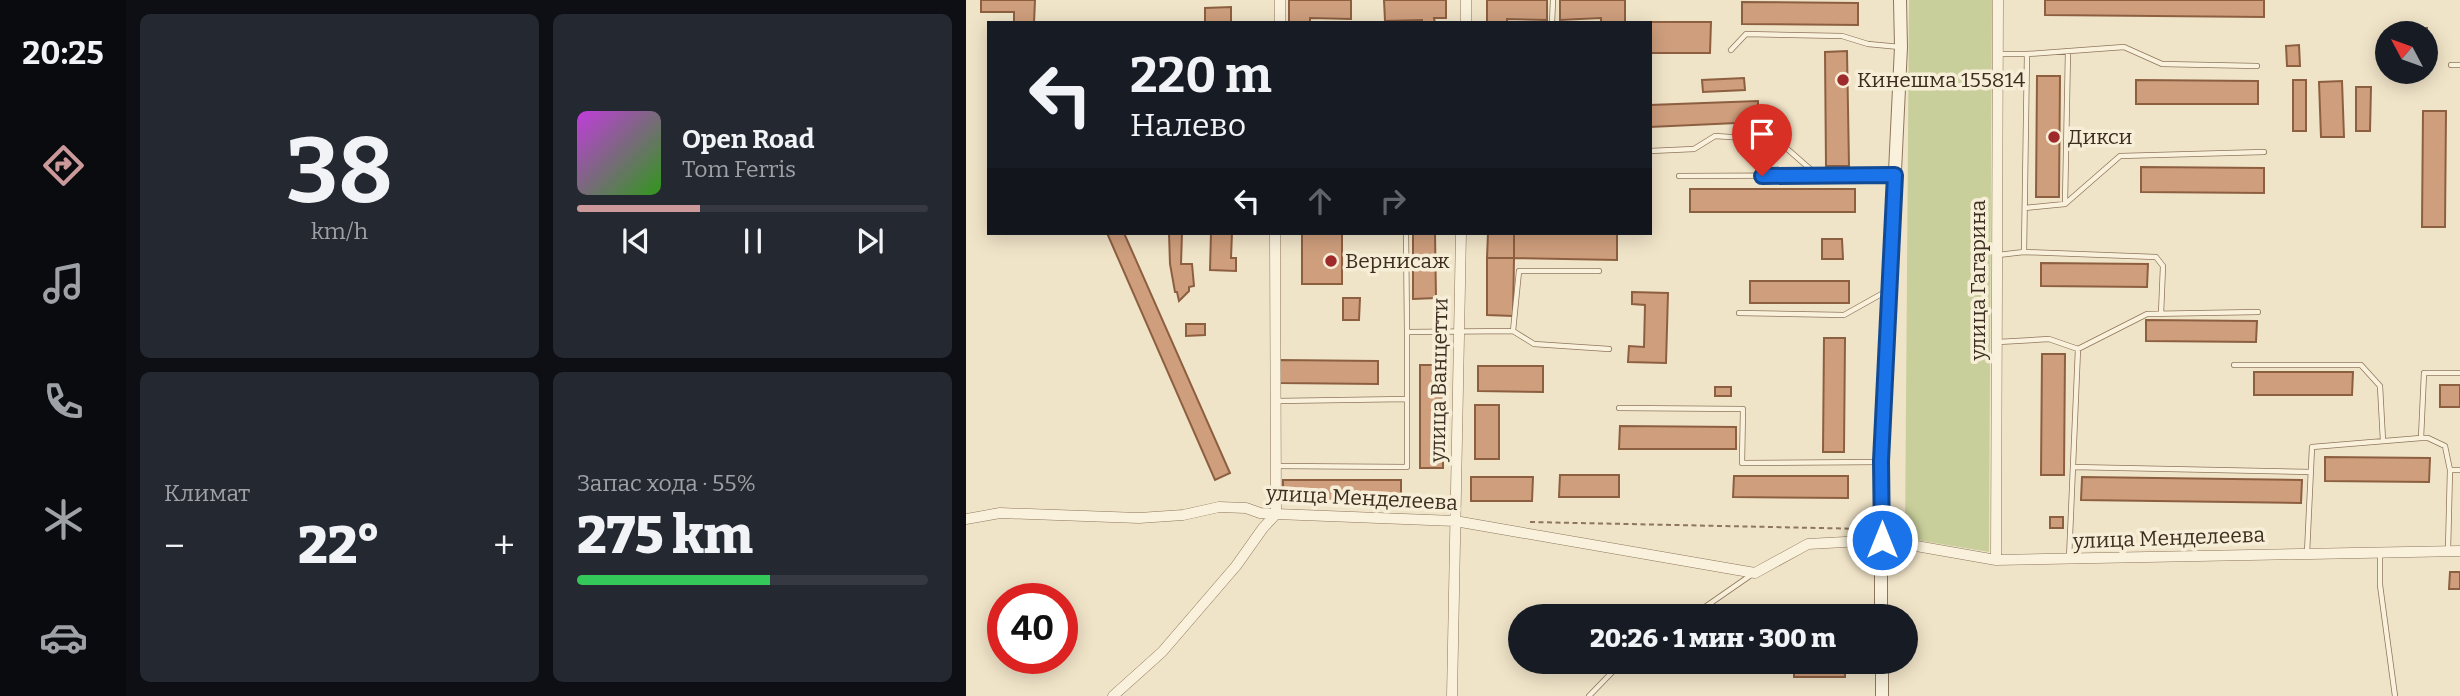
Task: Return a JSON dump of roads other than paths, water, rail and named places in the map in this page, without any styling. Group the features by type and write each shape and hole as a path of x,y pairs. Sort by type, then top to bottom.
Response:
{"street":[{"path":"1280,0 1280,21"},
{"path":"1466,0 1466,21"},
{"path":"1881,604 1881,461 1895,175 1900,0"},
{"name":"улица Гагарина","path":"1996,560 1998,0"},
{"path":"1113,696 1162,652 1236,566 1276,514 1276,235"},
{"name":"улица Ванцетти","path":"1452,696 1461,235"},
{"name":"улица Менделеева","path":"966,519 1000,513 1139,518 1184,515 1219,507 1246,508 1260,513 1276,514 1455,521 1755,573 1808,544 1882,534 1996,560 2460,551"},
{"path":"1882,674 1882,696"}],"lane":[{"path":"1552,21 1553,0"},
{"path":"1731,50 1746,34 1842,36 1868,44 1900,47"},
{"path":"1997,54 2124,47 2162,64 2258,66"},
{"path":"2065,204 2068,51"},
{"path":"2024,252 2027,54"},
{"path":"2451,65 2460,65"},
{"path":"1652,151 1694,149 1715,136 1777,140 1818,175"},
{"path":"2025,208 2065,204 2120,156 2264,152"},
{"path":"1679,176 1895,175"},
{"path":"1276,466 1407,467 1406,235"},
{"path":"1997,255 2024,252 2156,257 2164,266 2161,314"},
{"path":"1513,331 1519,271 1599,271"},
{"path":"1739,313 1844,315 1889,290"},
{"path":"1997,342 2049,339 2078,349 2147,314 2259,312"},
{"path":"1407,332 1513,331 1534,344 1609,349"},
{"path":"2069,560 2078,349"},
{"path":"2234,365 2361,365 2379,386 2383,441"},
{"path":"2421,438 2424,373 2460,373"},
{"path":"1276,401 1406,399"},
{"path":"1619,408 1743,409 1742,463 1881,461"},
{"path":"2307,553 2312,447 2421,438 2445,446 2450,470 2448,551"},
{"path":"2073,467 2311,472"},
{"path":"2450,470 2460,470"},
{"path":"2380,553 2380,585 2395,696"},
{"path":"1710,604 1755,573"},
{"path":"1589,696 1610,674"}],"place":[{"name":"Кинешма 155814","path":"1843,80"},
{"name":"Дикси","path":"2054,137"},
{"name":"Вернисаж","path":"1331,261"}]}
